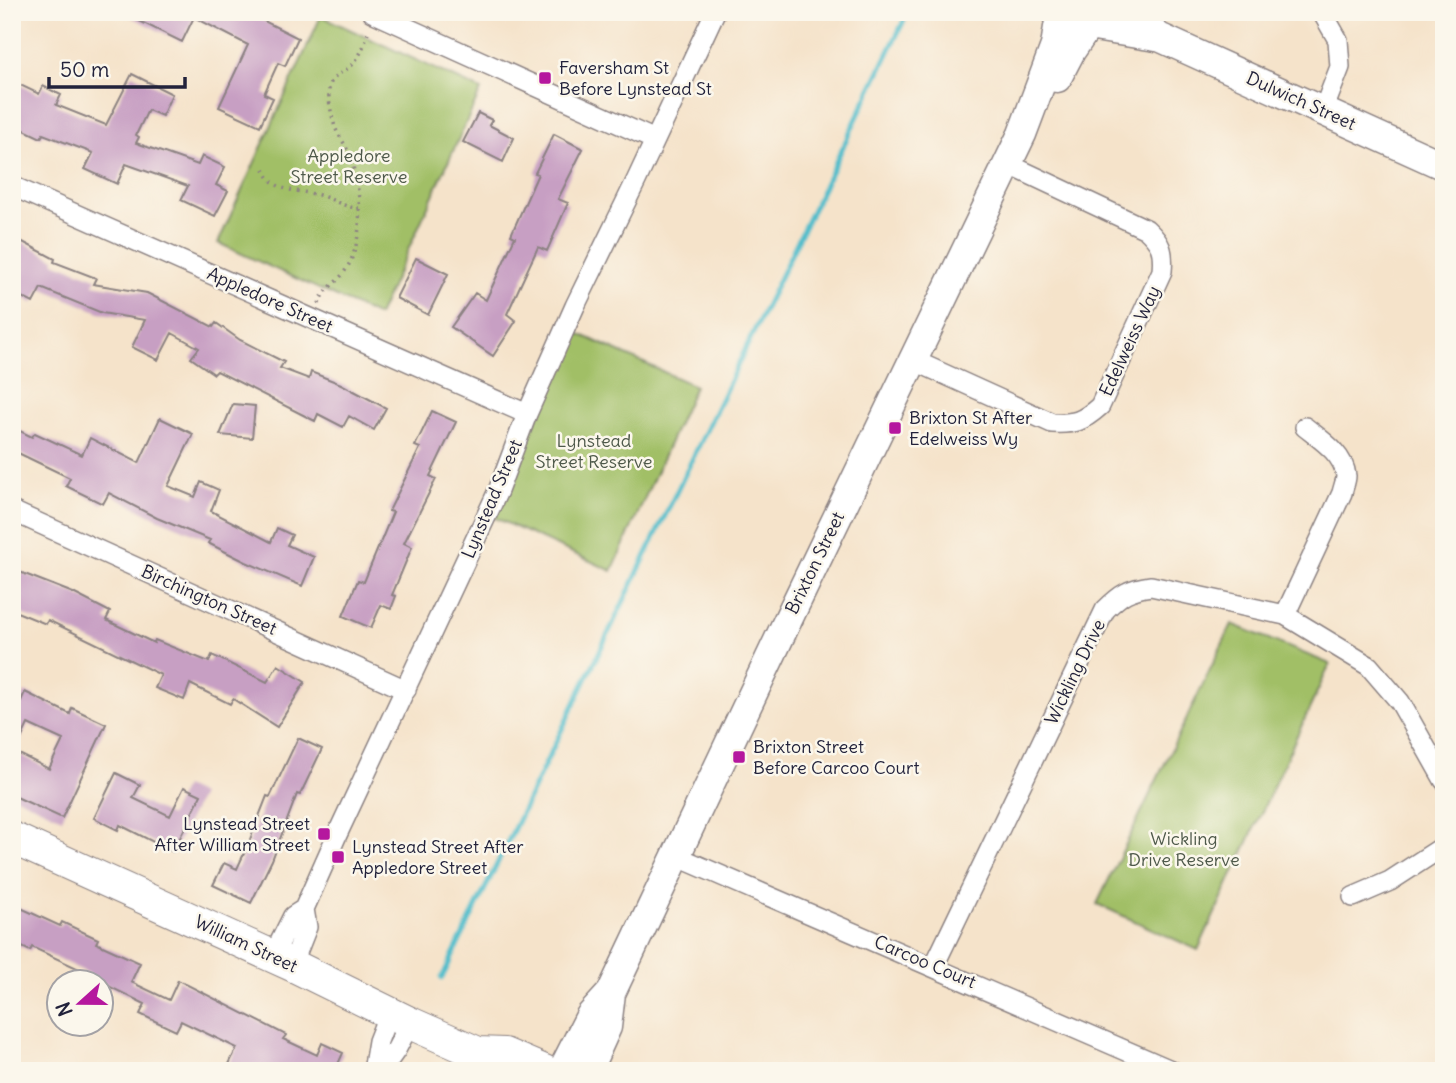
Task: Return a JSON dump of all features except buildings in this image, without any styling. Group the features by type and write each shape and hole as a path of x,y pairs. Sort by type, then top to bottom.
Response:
{"main road":[{"name":"Dulwich Street","path":"1126,12 1159,37"},
{"name":"Dulwich Street","path":"1060,13 1070,25 1078,29 1096,23 1159,37 1444,166"},
{"name":"Brixton Street","path":"562,1071 590,1016 611,993 1008,164 1055,46 1060,13"},
{"name":"Brixton Street","path":"1022,134 1048,97 1071,51 1096,23"},
{"name":"William Street","path":"12,838 282,960 484,1062 504,1054 544,1071"},
{"name":"Brixton Street","path":"587,1071 607,1027 611,993"}],"street":[{"name":"Lynstead Street","path":"282,960 293,916 304,909 498,491 527,414 575,306 715,12"},
{"path":"1322,12 1338,40 1340,67 1323,111"},
{"path":"372,18 654,140"},
{"name":"Edelweiss Way","path":"913,360 1052,423 1069,424 1086,418 1100,406 1162,271 1164,257 1158,241 1146,229 1008,164"},
{"name":"Appledore Street","path":"12,186 527,414"},
{"path":"1285,615 1342,493 1346,476 1331,447 1305,427"},
{"name":"Birchington Street","path":"12,511 406,690"},
{"name":"Wickling Drive","path":"934,966 1105,610 1120,595 1135,589 1152,586 1285,615 1369,666 1400,702 1444,780"},
{"path":"1353,897 1390,881 1444,846"},
{"name":"Carcoo Court","path":"676,856 1173,1071"},
{"path":"373,1071 380,1032 399,1018"},
{"path":"381,1071 396,1050 399,1018"}],"path":[{"path":"319,306 321,296 345,272 358,238 359,195 355,174 347,149 335,127 329,89 332,78 355,62 372,18"},
{"path":"264,169 272,182 280,187 359,208"}],"green space":[{"name":"Appledore Street Reserve","path":"321,16 481,90 378,316 218,243"},
{"name":"Lynstead Street Reserve","path":"575,332 695,386 612,571 493,517"},
{"name":"Wickling Drive Reserve","path":"1232,624 1330,664 1198,950 1097,904"}],"waterway":[{"path":"442,978 908,12"}],"place":[{"name":"Faversham St Before Lynstead St","path":"545,78"},
{"name":"Brixton St After Edelweiss Wy","path":"895,428"},
{"name":"Brixton Street Before Carcoo Court","path":"739,757"},
{"name":"Lynstead Street After William Street","path":"324,834"},
{"name":"Lynstead Street After Appledore Street","path":"338,857"}]}
